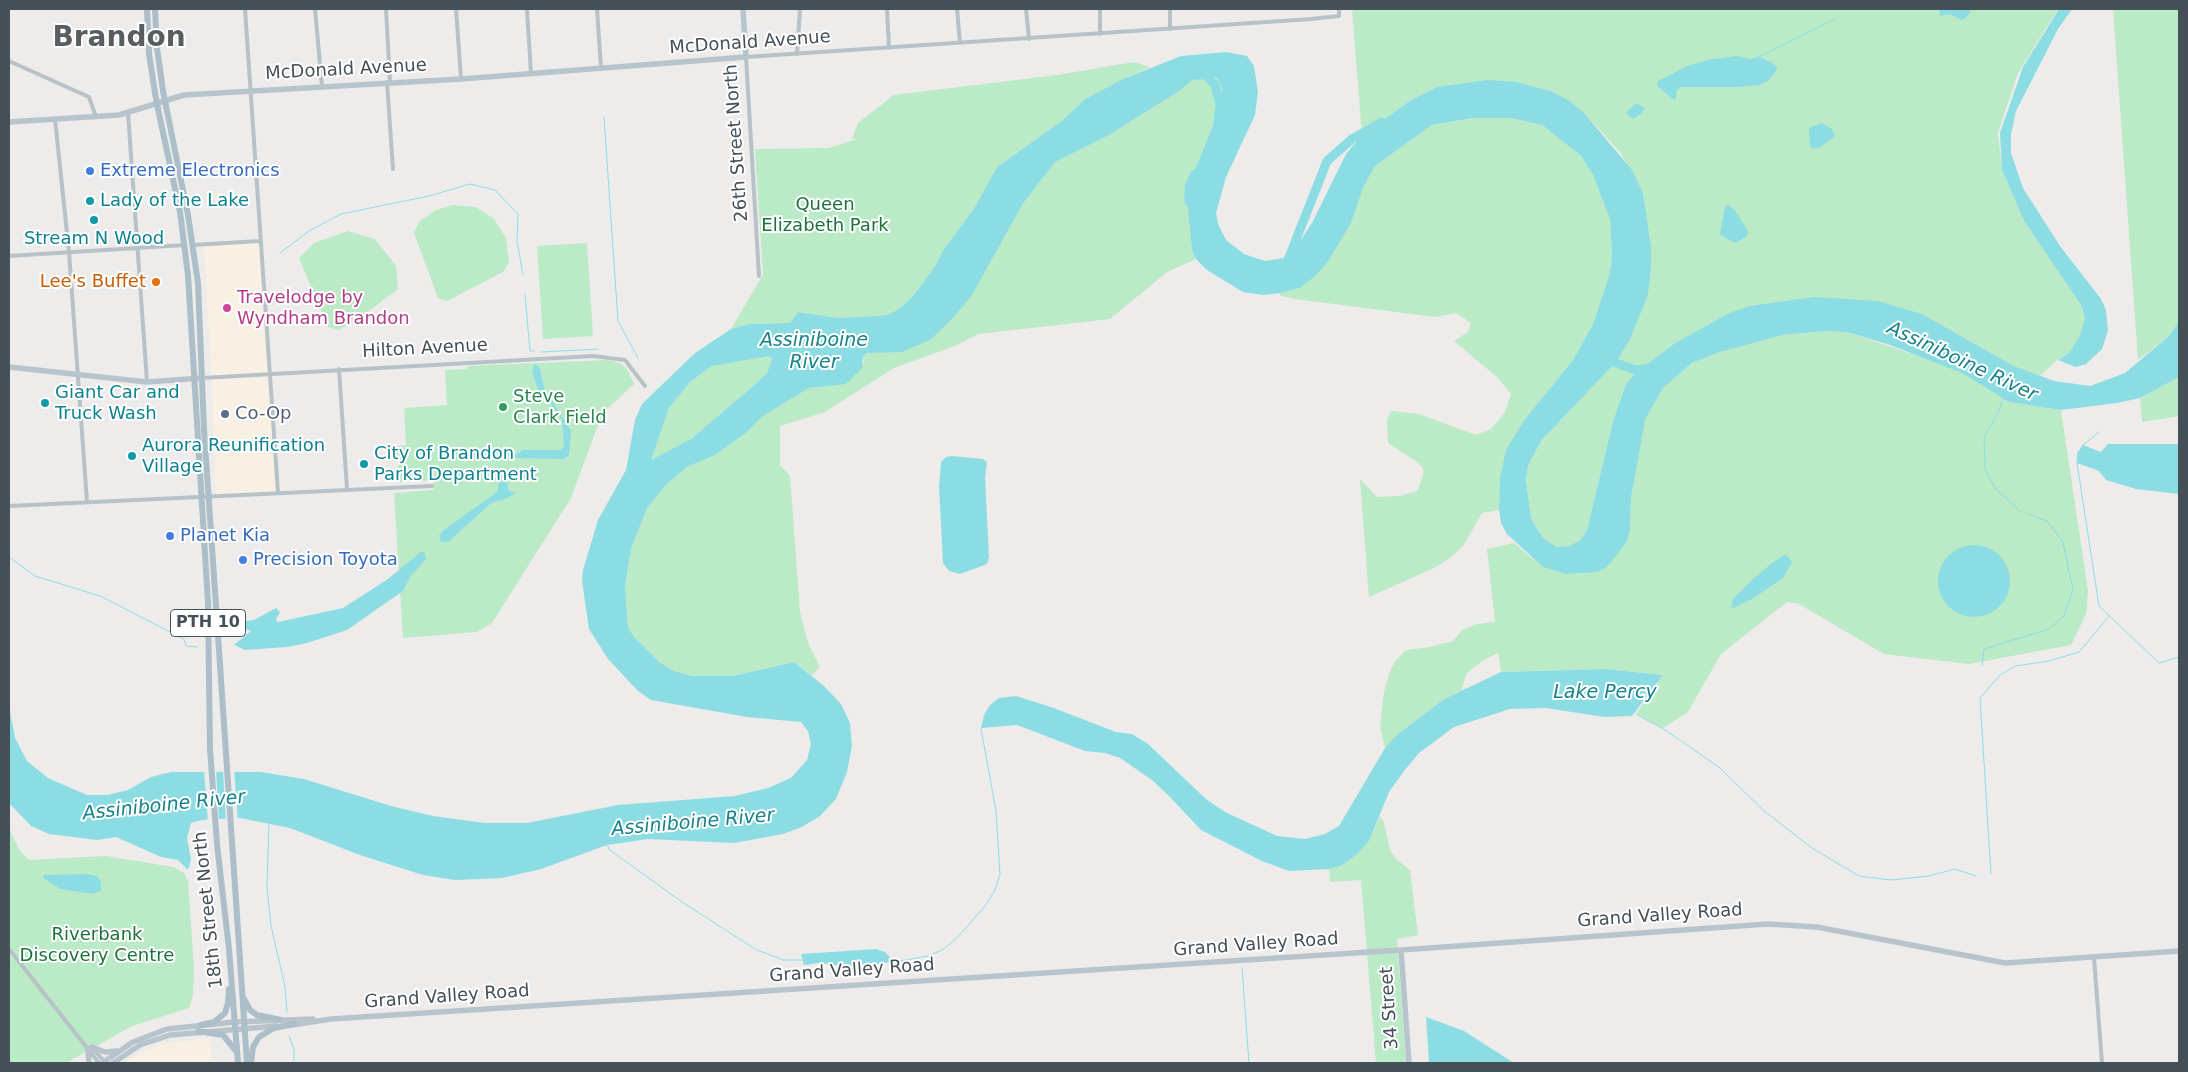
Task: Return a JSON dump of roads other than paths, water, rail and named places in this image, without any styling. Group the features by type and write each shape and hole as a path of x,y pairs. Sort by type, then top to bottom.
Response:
{"main road":[{"name":"18th Street North","path":"147,9 149,54 155,93 185,245 208,603 210,749 216,844 230,956 238,1063"},
{"name":"18th Street North","path":"155,9 157,48 164,103 193,245 198,292 247,1063"},
{"name":"26th Street North","path":"743,9 746,57"},
{"name":"McDonald Avenue","path":"9,122 96,117 128,113 184,95 461,79 746,57"},
{"name":"Hilton Avenue","path":"9,367 44,369 78,375 147,382 202,378"},
{"name":"Grand Valley Road","path":"200,1028 236,1026 281,1020 330,1019 1401,950 1779,923 1833,929 2005,963 2179,952"},
{"name":"34 Street","path":"1401,950 1409,1063"},
{"path":"113,1063 144,1044 170,1035 200,1028 219,1020 227,1009 230,956"},
{"path":"242,986 245,1001 253,1013 263,1018 281,1020"},
{"name":"Grand Valley Road","path":"244,1025 294,1024 330,1019"},
{"path":"251,1063 253,1048 260,1037 274,1028 294,1024"},
{"path":"103,1063 121,1049 160,1031 200,1028 223,1035 235,1047 238,1063"},
{"path":"90,1063 90,1048 105,1052 121,1049"}],"street":[{"path":"245,9 278,493"},
{"path":"315,9 322,86"},
{"path":"386,9 393,169"},
{"path":"456,9 461,79"},
{"path":"527,9 531,74"},
{"path":"597,9 601,68"},
{"path":"797,54 800,9"},
{"path":"887,9 889,48"},
{"path":"957,9 960,43"},
{"path":"1026,9 1029,39"},
{"path":"1100,9 1100,34"},
{"path":"1170,9 1170,29"},
{"name":"McDonald Avenue","path":"746,57 1029,39 1340,16 1339,9"},
{"name":"26th Street North","path":"746,57 759,276"},
{"path":"9,61 89,97 96,117"},
{"path":"128,113 147,382"},
{"path":"55,119 69,252 88,502"},
{"path":"193,245 260,241"},
{"path":"9,256 185,245"},
{"name":"Hilton Avenue","path":"202,378 338,369 611,356 626,361 645,386"},
{"path":"338,369 347,490"},
{"path":"9,506 157,498 210,498 432,486"},
{"path":"9,948 103,1063"},
{"path":"2094,958 2102,1063"}],"water":[{"path":"1939,9 1970,9 1970,12 1966,18 1961,20 1950,14 1940,16"},
{"path":"2059,9 2072,9 2058,29 2016,111 2011,134 2011,153 2023,188 2060,246 2101,299 2106,310 2108,331 2102,349 2086,364 2076,367 2058,360 2069,353 2080,335 2085,317 2081,305 2024,221 2002,170 2000,133 2023,67"},
{"name":"Assiniboine River","path":"1226,52 1247,56 1254,66 1258,92 1255,115 1226,177 1216,213 1218,224 1226,240 1244,254 1265,261 1283,258 1296,248 1313,221 1346,154 1362,135 1411,100 1437,87 1487,80 1516,82 1551,91 1570,101 1585,114 1632,170 1643,193 1651,247 1648,295 1630,339 1617,361 1541,441 1528,466 1526,480 1531,519 1544,539 1557,547 1569,546 1581,540 1587,530 1613,421 1626,384 1636,373 1675,343 1729,313 1750,306 1814,297 1878,301 1922,314 2014,366 2054,381 2090,386 2125,373 2169,336 2179,321 2179,377 2140,398 2061,410 2009,402 1962,373 1890,345 1847,332 1825,331 1783,335 1717,353 1692,363 1663,388 1645,420 1631,498 1630,530 1627,541 1612,561 1606,568 1596,572 1566,574 1543,567 1507,534 1501,523 1499,510 1500,478 1506,450 1525,419 1573,360 1593,324 1609,276 1612,258 1610,219 1593,175 1581,156 1542,125 1511,118 1473,118 1432,125 1375,166 1363,188 1351,223 1327,263 1314,277 1300,288 1280,293 1263,295 1243,292 1207,270 1196,259 1192,250 1187,200 1191,179 1221,106 1222,88 1218,79 1210,74 1195,78 1178,92 1109,135 1055,162 1022,205 972,295 953,318 930,340 902,352 867,353 863,357 862,368 846,384 809,388 763,416 747,432 715,455 687,467 666,485 647,508 631,549 625,587 628,628 635,638 659,662 674,671 692,676 733,676 794,662 824,686 841,704 850,723 852,746 847,772 836,799 820,816 802,827 783,834 734,843 648,839 607,845 541,869 502,878 455,880 423,875 360,855 290,828 240,818 202,820 191,823 187,838 191,859 187,869 178,860 161,857 116,837 97,840 49,834 31,826 9,803 9,705 15,738 27,761 48,778 87,795 107,795 128,790 151,777 171,772 261,772 304,779 391,806 433,816 485,823 527,823 618,805 735,796 768,788 791,778 807,760 811,744 808,731 801,722 747,717 651,700 638,691 608,659 589,629 582,581 583,570 598,520 626,470 635,420 642,404 695,353 731,329 749,324 790,323 798,312 839,318 890,314 900,308 914,295 936,265 942,252 973,210 997,167 1063,120 1085,99 1123,79 1181,56","holes":["769,356 772,359 767,373 691,439 651,460 669,408 690,382 712,366"]},
{"path":"1737,56 1750,59 1759,57 1771,62 1778,68 1768,81 1759,85 1681,87 1676,91 1677,97 1674,100 1657,86 1658,81 1687,66 1712,59"},
{"path":"1636,103 1645,108 1641,114 1633,119 1626,113"},
{"path":"1822,123 1832,129 1835,136 1819,148 1812,149 1809,128"},
{"path":"1728,205 1734,209 1748,231 1747,236 1735,243 1720,235 1725,207"},
{"path":"535,364 540,368 544,388 571,431 569,455 564,459 514,458 513,456 523,450 560,450 564,446 562,420 549,402 541,398 532,371"},
{"path":"2108,444 2179,444 2179,494 2136,489 2106,480 2099,471 2077,463 2078,452 2083,445 2101,452"},
{"path":"946,457 983,459 987,462 985,477 989,557 987,564 960,574 949,571 943,563 939,486 941,462"},
{"path":"501,475 507,478 508,490 515,493 508,498 491,503 448,542 441,542 439,535 444,530 497,492"},
{"path":"1974,545 1988,548 2000,555 2007,567 2010,581 2007,595 2000,607 1988,614 1974,617 1960,614 1948,607 1941,595 1938,581 1941,567 1948,555 1960,548"},
{"path":"422,551 425,553 426,559 410,577 403,591 347,630 307,643 287,647 245,650 234,645 251,631 240,627 237,622 254,620 276,608 280,612 276,620 278,622 343,608 388,579"},
{"path":"1786,554 1792,562 1783,578 1752,599 1731,609 1733,599 1751,581"},
{"name":"Lake Percy","path":"1605,669 1663,675 1632,716 1604,717 1546,708 1510,709 1454,727 1419,753 1404,771 1389,792 1369,841 1357,854 1341,866 1329,869 1289,871 1262,861 1201,830 1152,780 1120,758 1105,753 1085,751 1017,725 981,728 984,715 990,705 999,698 1016,696 1051,707 1116,732 1132,734 1148,744 1206,799 1225,812 1277,836 1305,839 1325,834 1339,826 1385,748 1398,734 1444,699 1501,672"},
{"path":"86,874 97,876 101,882 101,891 92,894 60,889 43,878 44,875"},
{"path":"876,949 885,952 894,962 849,967 819,963 804,965 801,954"},
{"path":"1426,1017 1464,1031 1514,1063 1429,1063"}],"waterway":[{"path":"1757,58 1835,19"},
{"name":"Assiniboine River","path":"1194,75 1206,75 1215,85 1220,104 1218,123"},
{"path":"604,117 618,321 638,358"},
{"name":"Assiniboine River","path":"1288,260 1327,161 1352,139 1382,122"},
{"name":"Assiniboine River","path":"1189,202 1189,187 1195,174"},
{"path":"280,253 309,231 341,214 429,196 470,184 495,190 518,214 517,241 523,275"},
{"path":"525,295 530,351 534,351"},
{"path":"542,352 598,349"},
{"name":"Assiniboine River","path":"1610,355 1616,363 1636,370 1651,368"},
{"path":"2003,398 1999,411 1984,438 1985,469 1995,488 2020,511"},
{"path":"2082,446 2099,432"},
{"path":"2078,451 2077,463 2099,606 2159,663 2179,657"},
{"path":"1982,665 1984,649 2049,629 2064,616 2073,590 2063,542 2047,521 2028,514"},
{"path":"9,557 35,576 100,596 184,639 186,646 197,647"},
{"path":"1991,874 1980,698 1999,676 2015,666 2049,661 2079,652 2109,616"},
{"path":"1636,714 1667,731 1720,768 1763,810 1812,848 1859,876 1891,880 1929,876 1955,869 1976,876"},
{"path":"894,962 928,956 942,950 958,937 985,906 994,892 1000,875 996,811 981,728"},
{"path":"269,822 267,887 271,926 285,986 287,1012"},
{"path":"607,845 610,850 682,902 755,949 783,960 802,960"},
{"path":"1242,967 1249,1063"},
{"path":"289,1036 294,1050 294,1063"}],"place":[{"name":"Extreme Electronics","path":"90,171"},
{"name":"Lady of the Lake","path":"90,201"},
{"name":"Stream N Wood","path":"94,220"},
{"name":"Lee's Buffet","path":"156,282"},
{"name":"Travelodge by Wyndham Brandon","path":"227,308"},
{"name":"Giant Car and Truck Wash","path":"45,403"},
{"name":"Steve Clark Field","path":"503,407"},
{"name":"Co-Op","path":"225,414"},
{"name":"Aurora Reunification Village","path":"132,456"},
{"name":"City of Brandon Parks Department","path":"364,464"},
{"name":"Planet Kia","path":"170,536"},
{"name":"Precision Toyota","path":"243,560"}],"district":[{"name":"Brandon","path":"119,39"}],"park label":[{"name":"Queen Elizabeth Park","path":"825,215"},
{"name":"Riverbank Discovery Centre","path":"97,945"}]}
